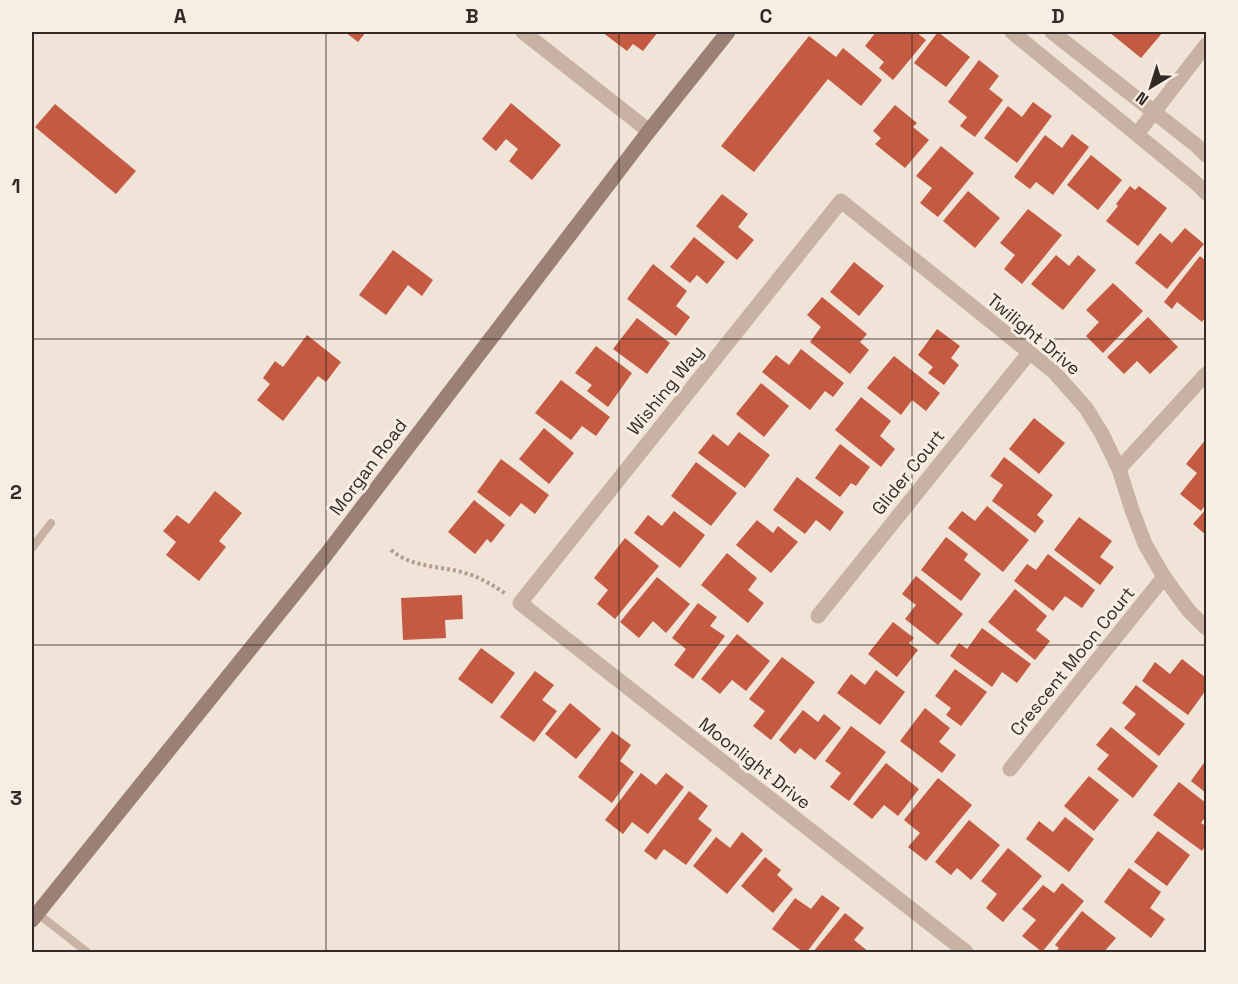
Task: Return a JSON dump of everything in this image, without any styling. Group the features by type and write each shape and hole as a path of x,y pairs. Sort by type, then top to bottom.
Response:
{"street":[{"path":"523,32 649,131"},
{"name":"Morgan Road","path":"34,917 325,556 649,131 728,32"},
{"path":"1012,32 1196,183 1206,194"},
{"path":"1052,32 1206,155"},
{"path":"1137,134 1206,45"},
{"name":"Twilight Drive","path":"841,201 1054,372 1086,408 1119,469 1145,544 1164,577 1189,611 1206,628"},
{"name":"Wishing Way","path":"520,603 841,201"},
{"name":"Glider Court","path":"818,616 1029,353"},
{"path":"1119,469 1206,374"},
{"name":"Crescent Moon Court","path":"1010,769 1164,577"},
{"name":"Moonlight Drive","path":"520,603 966,952"}],"lane":[{"path":"32,548 51,523"},
{"path":"34,917 87,952"}],"path":[{"path":"391,550 413,563 466,573 488,582 520,603"}],"building":[{"path":"345,32 366,32 358,42"},
{"path":"602,32 658,32 643,51 633,44 627,51"},
{"path":"876,32 916,32 926,40 893,80 879,68 884,62 865,46"},
{"path":"938,32 970,57 946,87 914,63"},
{"path":"1109,32 1163,32 1141,58"},
{"path":"809,36 836,57 843,48 882,80 861,106 828,79 754,172 721,146"},
{"path":"979,60 999,76 989,89 1003,100 975,137 960,126 967,117 948,102"},
{"path":"1033,102 1052,116 1017,163 984,138 1008,106 1022,117"},
{"path":"511,103 561,145 532,180 509,161 518,149 506,139 496,151 482,139"},
{"path":"55,104 136,171 116,194 35,127"},
{"path":"895,105 917,123 913,127 929,140 905,168 875,144 881,138 873,131"},
{"path":"1072,134 1089,147 1053,195 1036,182 1030,189 1014,177 1045,135 1062,148"},
{"path":"941,146 974,173 938,217 920,203 932,188 916,176"},
{"path":"1091,155 1122,180 1098,210 1067,185"},
{"path":"1130,186 1135,190 1139,186 1167,208 1138,246 1106,221"},
{"path":"968,191 1000,218 975,248 943,221"},
{"path":"722,194 748,214 738,227 754,240 737,260 696,226"},
{"path":"1028,209 1062,235 1022,284 1004,269 1015,255 1000,243"},
{"path":"1185,228 1204,244 1167,289 1135,263 1160,233 1172,243"},
{"path":"694,237 725,262 707,284 697,275 690,283 670,267"},
{"path":"393,250 433,280 422,296 408,285 386,315 359,295"},
{"path":"1056,255 1069,266 1078,255 1096,270 1063,310 1031,284"},
{"path":"1200,256 1206,261 1206,316 1202,322 1177,302 1172,309 1164,302"},
{"path":"854,262 884,286 859,316 830,292"},
{"path":"653,264 687,291 676,306 690,317 676,336 627,299"},
{"path":"1113,283 1143,311 1103,353 1086,336 1099,322 1086,310"},
{"path":"822,297 867,334 860,342 869,350 850,374 810,342 821,327 807,315"},
{"path":"1148,317 1178,347 1150,374 1137,361 1124,374 1107,357"},
{"path":"637,318 670,343 647,374 613,349"},
{"path":"937,329 960,346 951,358 959,365 944,385 928,373 933,367 918,355"},
{"path":"307,335 341,362 326,382 318,376 283,421 257,400 270,384 263,378 275,361 283,367"},
{"path":"596,346 632,373 608,407 587,391 592,385 575,373"},
{"path":"801,349 844,383 833,397 825,391 810,410 762,372 776,355 789,365"},
{"path":"894,356 940,393 926,411 912,400 901,415 867,388"},
{"path":"561,380 610,417 596,436 582,426 571,440 535,413"},
{"path":"761,383 789,406 764,437 736,414"},
{"path":"861,397 891,421 880,436 895,449 881,467 835,430"},
{"path":"1034,418 1065,443 1039,474 1009,449"},
{"path":"544,428 574,453 549,484 519,459"},
{"path":"739,432 770,455 745,488 698,453 713,434 728,446"},
{"path":"1206,439 1206,504 1201,511 1180,494 1197,473 1186,464"},
{"path":"840,444 870,467 856,486 851,483 840,497 815,478"},
{"path":"1004,457 1053,495 1037,515 1044,521 1035,533 992,501 1003,485 990,476"},
{"path":"501,459 549,495 535,514 521,503 510,517 477,492"},
{"path":"696,462 737,493 711,526 671,496"},
{"path":"797,477 844,512 830,531 816,520 805,534 773,510"},
{"path":"215,491 242,513 219,541 226,547 199,581 166,555 176,542 163,531 177,515 189,524"},
{"path":"474,500 505,525 491,543 487,539 475,554 448,532"},
{"path":"987,506 1029,540 1003,572 948,528 962,511 975,521"},
{"path":"1206,509 1206,535 1193,524"},
{"path":"674,511 705,535 680,568 634,533 648,515 662,526"},
{"path":"1079,517 1112,541 1100,557 1114,567 1100,585 1054,550"},
{"path":"757,520 773,533 778,526 798,542 771,573 736,545"},
{"path":"946,537 968,554 964,560 981,574 961,601 921,570"},
{"path":"625,538 659,566 615,619 597,604 608,590 594,578"},
{"path":"727,553 757,578 748,590 764,603 748,623 701,585"},
{"path":"1048,554 1095,590 1082,608 1065,596 1053,611 1014,581 1027,564 1036,570"},
{"path":"916,576 963,614 938,645 905,619 916,605 902,594"},
{"path":"657,577 690,604 666,633 653,621 639,638 620,622"},
{"path":"1015,589 1047,616 1036,630 1050,641 1035,660 988,622"},
{"path":"462,595 463,619 445,620 446,638 403,640 401,598"},
{"path":"698,603 717,617 710,626 725,636 693,679 674,665 686,649 672,638"},
{"path":"893,622 914,638 909,643 918,650 897,677 868,654"},
{"path":"982,628 1031,664 1017,683 1002,672 992,687 950,656 959,643 967,649"},
{"path":"737,634 770,661 746,691 732,680 720,694 701,679"},
{"path":"481,648 515,673 492,704 458,679"},
{"path":"782,657 815,682 771,740 753,726 765,711 749,699"},
{"path":"1182,659 1206,678 1206,690 1188,715 1142,681 1155,662 1170,674"},
{"path":"955,669 987,692 961,726 946,715 951,708 935,696"},
{"path":"876,670 905,692 880,725 837,693 851,674 865,685"},
{"path":"535,671 554,685 542,700 557,711 534,742 500,717"},
{"path":"1136,685 1185,724 1159,756 1124,728 1136,714 1122,703"},
{"path":"570,703 601,729 576,759 545,734"},
{"path":"925,708 950,728 939,742 956,755 942,773 900,741"},
{"path":"803,710 818,722 824,714 841,728 815,760 800,748 795,754 779,740"},
{"path":"851,726 886,752 849,801 830,787 841,773 825,761"},
{"path":"1111,727 1158,766 1133,798 1097,769 1109,755 1096,745"},
{"path":"612,731 631,745 620,761 634,772 612,803 578,777"},
{"path":"1206,760 1206,793 1191,781"},
{"path":"886,763 919,789 898,816 884,805 872,819 853,804"},
{"path":"641,773 656,785 666,773 684,787 648,834 632,822 623,834 605,820"},
{"path":"1089,776 1119,800 1094,831 1064,806"},
{"path":"938,778 972,805 926,861 908,847 920,833 904,820"},
{"path":"1179,782 1206,803 1206,816 1201,823 1206,826 1206,845 1202,851 1153,815"},
{"path":"689,791 708,806 698,819 712,830 686,865 664,849 656,860 644,851"},
{"path":"1065,817 1094,839 1069,872 1026,839 1039,821 1053,832"},
{"path":"969,820 1000,845 971,880 957,868 951,875 935,862"},
{"path":"1158,831 1190,855 1167,886 1134,862"},
{"path":"742,832 763,850 727,894 693,866 716,837 730,848"},
{"path":"1008,848 1042,876 1003,922 986,908 997,894 981,881"},
{"path":"765,857 781,870 777,875 793,889 773,913 741,886"},
{"path":"1129,868 1161,892 1150,908 1165,919 1151,938 1104,902"},
{"path":"1062,883 1084,901 1042,952 1022,936 1036,920 1022,909 1043,885 1054,893"},
{"path":"822,895 840,908 807,952 803,952 772,929 795,898 811,909"},
{"path":"1082,911 1116,938 1104,952 1055,952 1059,948 1055,945"},
{"path":"845,913 864,928 854,940 869,952 813,952"}]}
